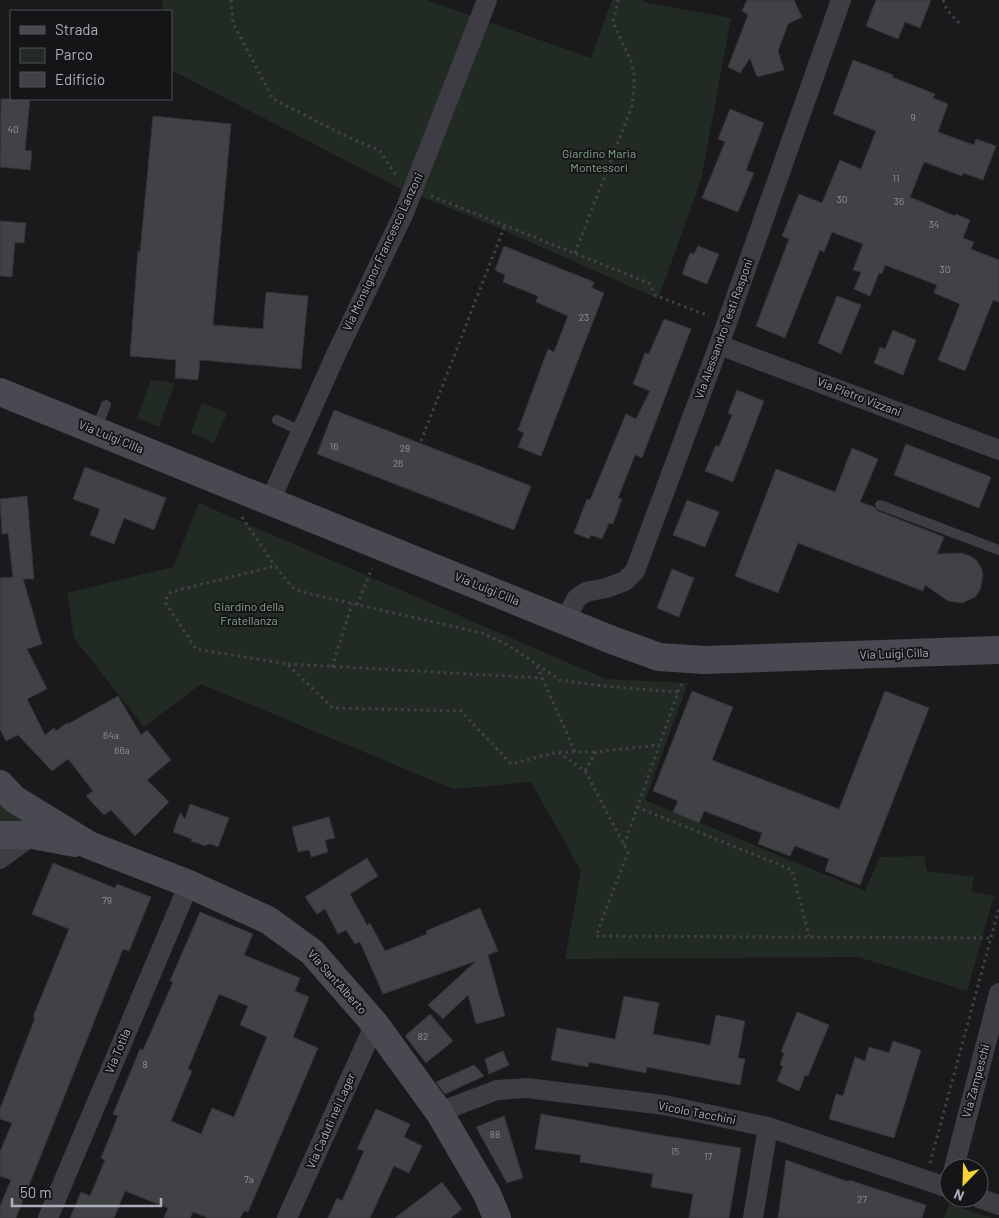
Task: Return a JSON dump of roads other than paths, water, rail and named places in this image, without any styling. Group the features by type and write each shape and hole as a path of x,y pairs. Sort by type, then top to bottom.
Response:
{"street":[{"name":"Via Monsignor Francesco Lanzoni","path":"270,501 338,350 403,215 487,0"},
{"name":"Via Alessandro Testi Rasponi","path":"564,621 577,598 586,592 606,588 625,581 635,571 719,345 841,0"},
{"name":"Via Pietro Vizzani","path":"719,345 999,450"},
{"name":"Via Luigi Cilla","path":"0,392 564,621 659,656 704,660 999,650"},
{"name":"Via Sant'Alberto","path":"0,784 14,799 89,845 189,884 268,920 312,952 375,1024 440,1112 486,1194 497,1218"},
{"name":"Via Sant'Alberto","path":"0,835 33,836 89,845"},
{"path":"0,859 33,836"},
{"name":"Via Totila","path":"48,1218 189,884"},
{"name":"Via Zampeschi","path":"957,1158 999,993"},
{"name":"Via Caduti nei Lager","path":"287,1218 375,1024"},
{"name":"Vicolo Tacchini","path":"440,1112 497,1090 527,1088 664,1105 768,1127 939,1184"},
{"path":"754,1218 768,1127"}],"lane":[{"path":"96,430 106,405"},
{"path":"277,420 301,431"},
{"path":"880,505 999,550"}],"park label":[{"name":"Giardino Maria Montessori","path":"599,161"},
{"name":"Giardino della Fratellanza","path":"249,614"}]}
